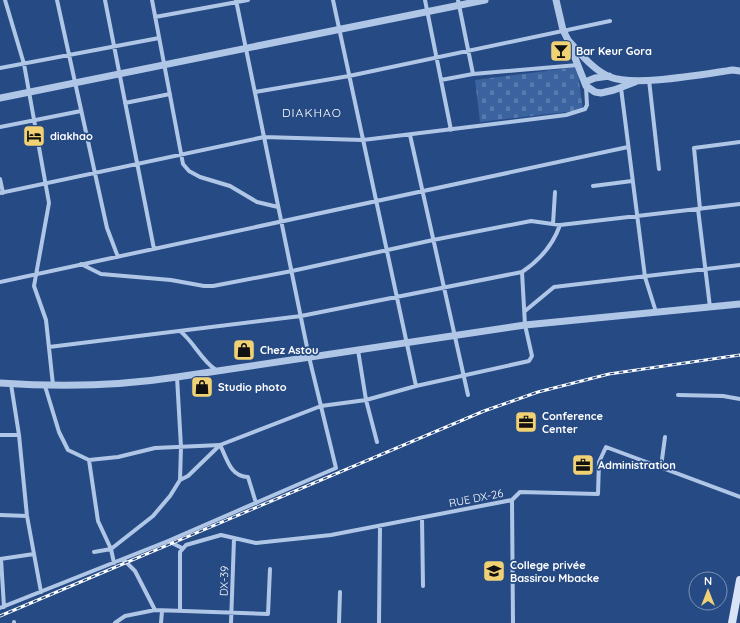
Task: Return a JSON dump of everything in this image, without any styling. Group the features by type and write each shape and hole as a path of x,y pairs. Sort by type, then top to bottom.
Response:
{"main road":[{"path":"732,623 740,580"}],"street":[{"path":"5,0 24,64 46,184 49,209 35,274 34,286 46,320 53,385"},
{"path":"57,0 107,228 118,257"},
{"path":"104,0 154,249"},
{"path":"152,0 183,164 200,177 230,186 257,202 278,207"},
{"path":"155,17 248,0"},
{"path":"333,0 416,386"},
{"path":"425,0 451,130"},
{"path":"0,98 427,12 459,3 485,0"},
{"path":"556,0 563,30 586,84 591,90 601,93 639,81"},
{"path":"34,554 0,559 2,608 168,541 336,468 309,357 236,1"},
{"path":"459,3 473,74"},
{"path":"255,92 349,76 610,21"},
{"path":"0,68 159,38"},
{"path":"568,40 591,63 610,76 620,79 639,81 738,70"},
{"path":"441,80 473,74 578,65"},
{"path":"586,84 595,78 610,76"},
{"path":"649,80 659,169"},
{"path":"0,179 1,193 264,137 363,140 451,130 579,112 585,109 587,105 586,84"},
{"path":"620,88 645,277 656,312"},
{"path":"125,103 170,94"},
{"path":"0,127 81,111"},
{"path":"410,135 468,395"},
{"path":"710,307 705,270 694,148 740,142"},
{"path":"0,282 628,147"},
{"path":"594,186 632,180"},
{"path":"553,224 555,192"},
{"path":"81,264 101,274 171,280 204,286 222,285 433,240 531,221 560,225 740,204"},
{"path":"49,347 301,316 522,272 536,263 556,238 560,225"},
{"path":"524,311 554,287 740,265"},
{"path":"45,386 59,432 68,450 78,457 89,460 118,457 156,448 220,445 321,406 366,400 416,386 532,359 525,325 522,272"},
{"path":"0,383 45,386 126,383 177,378 454,334 525,325 740,304"},
{"path":"180,331 190,339 209,366 217,371"},
{"path":"358,350 366,400 377,442"},
{"path":"94,552 111,549 153,516 170,496 180,480 182,447 177,378"},
{"path":"11,384 19,435 27,516 41,592"},
{"path":"678,395 723,396 740,399"},
{"path":"0,435 19,435"},
{"path":"665,437 661,468 740,497"},
{"path":"180,480 188,476 220,445"},
{"path":"220,445 232,470 240,476 248,477 256,503"},
{"name":"RUE DX-26","path":"182,548 221,535 249,543 266,543 331,535 512,500 520,492 598,494 599,462 606,447 661,468"},
{"path":"89,460 98,521 111,549 114,563"},
{"path":"512,500 513,623"},
{"path":"0,515 27,516"},
{"path":"422,518 423,586"},
{"path":"379,623 380,526"},
{"name":"DX-39","path":"232,623 234,539"},
{"path":"168,541 182,548 180,552 180,610"},
{"path":"124,559 135,571 155,610"},
{"path":"115,623 126,616 155,610 268,614 270,569"},
{"path":"339,623 340,592"},
{"path":"161,623 162,611"}],"green space":[{"path":"577,67 583,110 480,122 475,80"}],"railway":[{"path":"0,616 484,411 538,392 609,374 740,355"}],"place":[{"name":"Bar Keur Gora","path":"561,51"},
{"name":"diakhao","path":"34,136"},
{"name":"Chez Astou","path":"244,350"},
{"name":"Studio photo","path":"202,387"},
{"name":"Conference Center","path":"526,422"},
{"name":"Administration","path":"583,465"},
{"name":"College privée Bassirou Mbacke","path":"494,571"}],"district":[{"name":"DIAKHAO","path":"312,113"}]}
